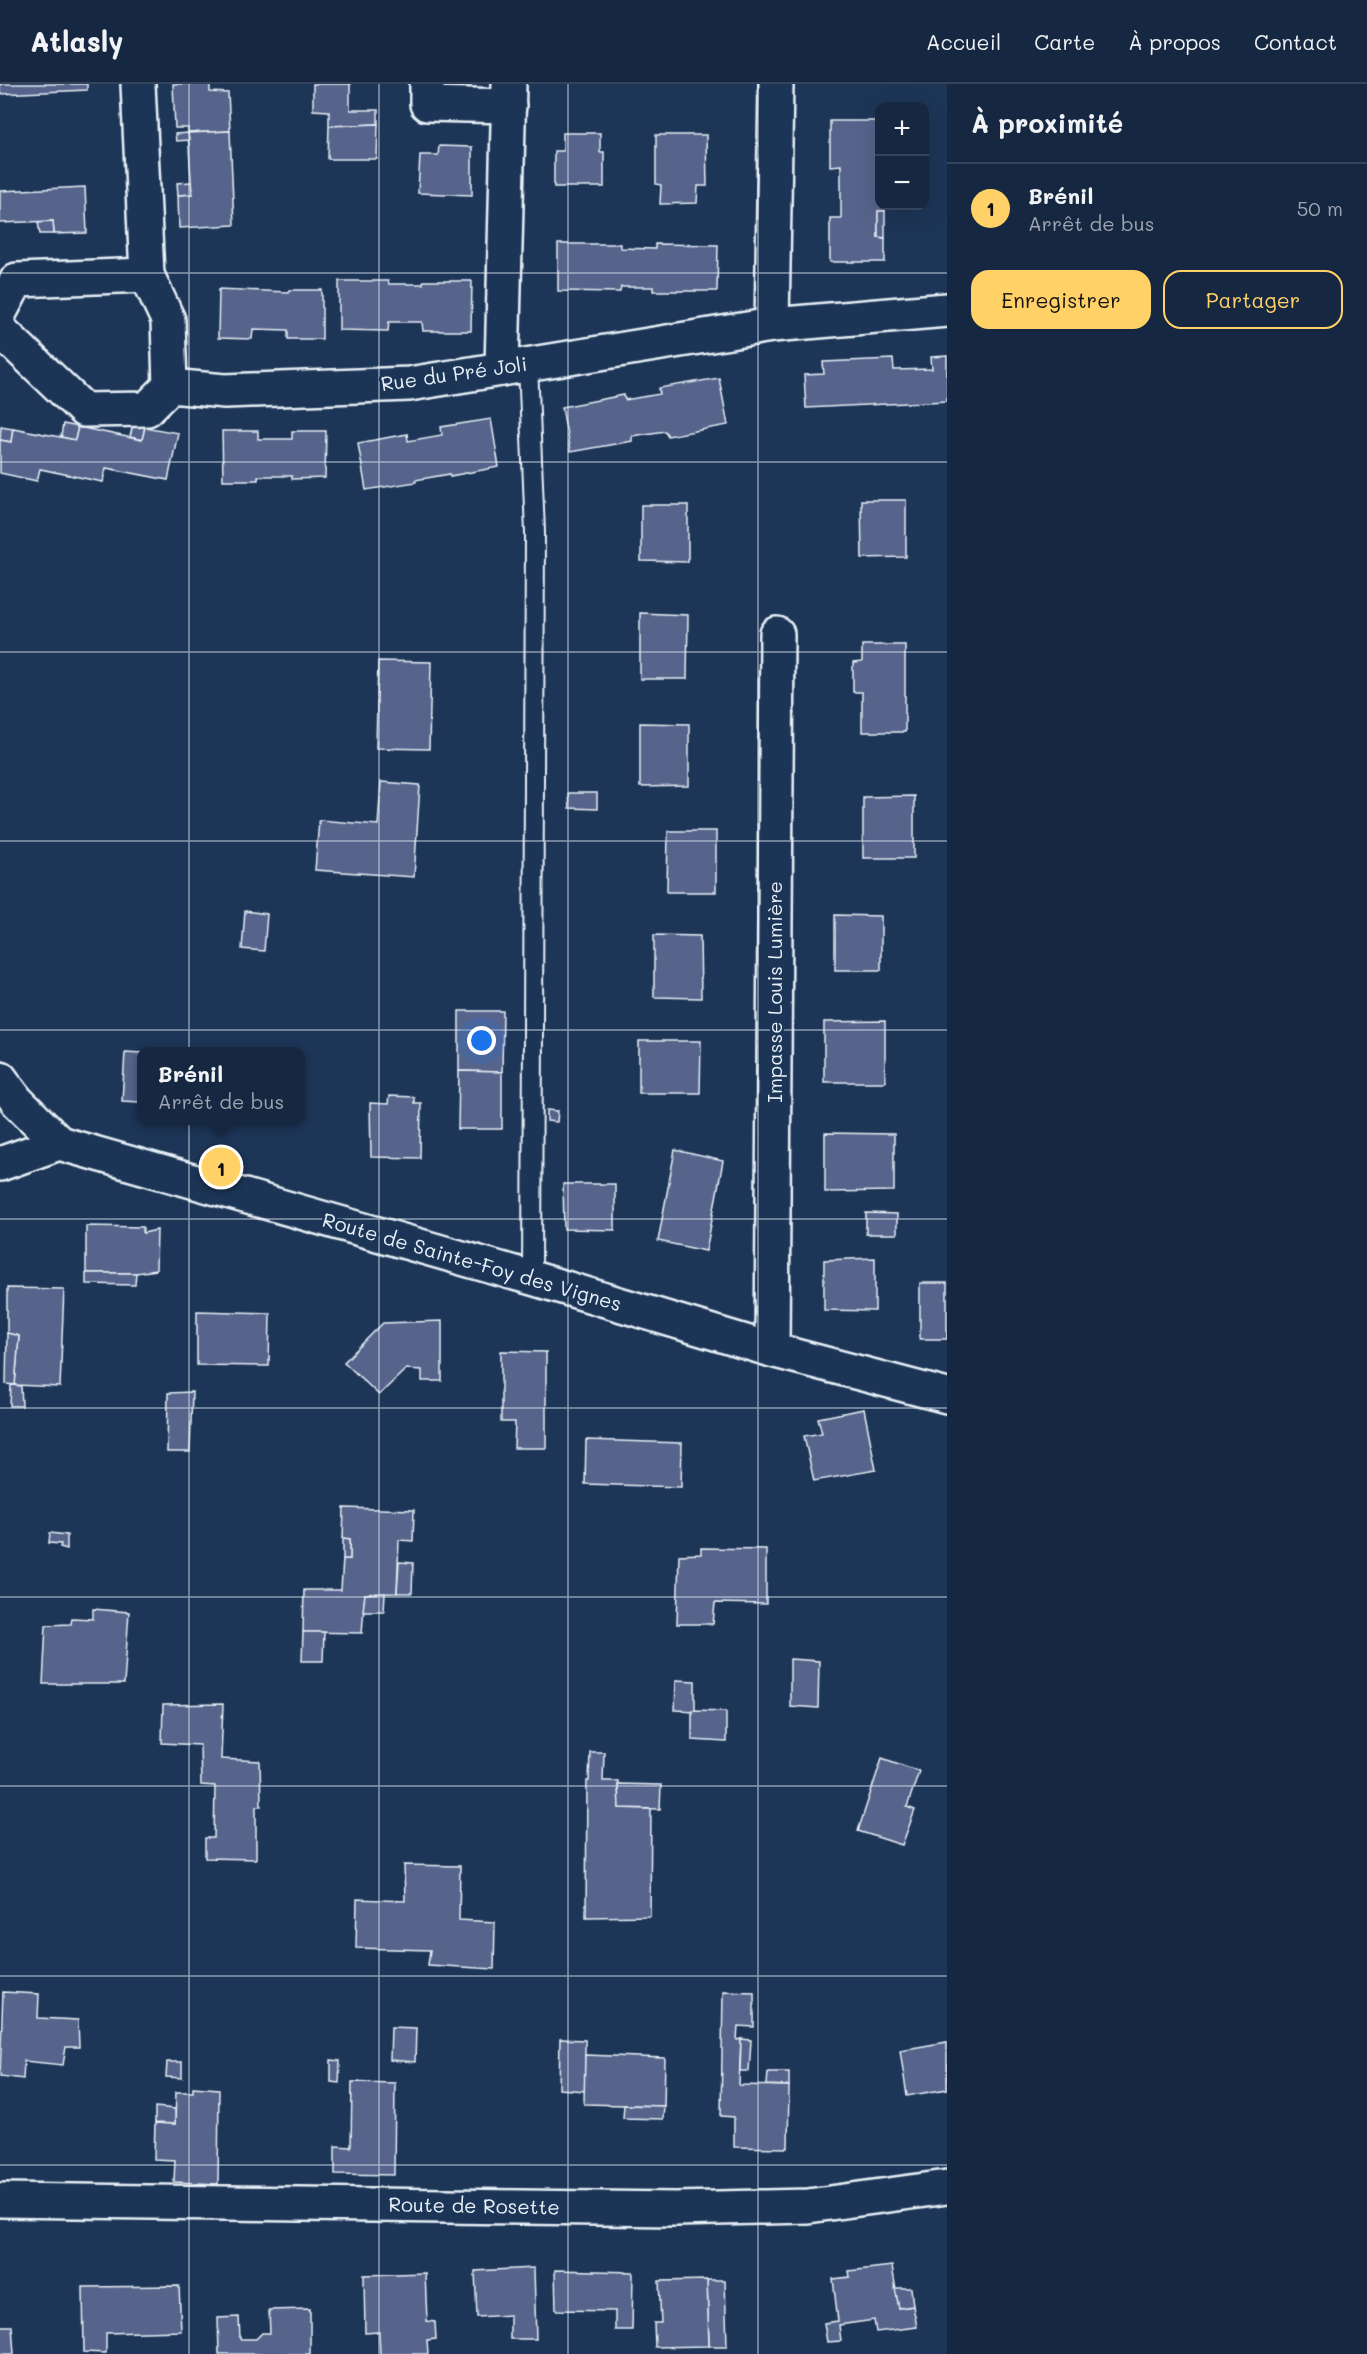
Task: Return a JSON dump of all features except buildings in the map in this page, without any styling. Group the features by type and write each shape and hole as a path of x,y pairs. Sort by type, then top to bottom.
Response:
{"street":[{"path":"0,330 84,410 147,409 170,386 168,320 147,275 138,84"},
{"path":"428,84 427,104 509,95 515,367"},
{"path":"771,325 776,84"},
{"path":"0,312 17,280 147,275"},
{"name":"Rue du Pré Joli","path":"170,386 225,391 409,384 771,325 947,310"},
{"name":"Impasse Louis Lumière","path":"772,1350 777,634"},
{"path":"0,1078 17,1101 59,1143 0,1164"},
{"name":"Route de Sainte-Foy des Vignes","path":"59,1143 532,1278 772,1350 947,1396"},
{"name":"Route de Rosette","path":"0,2200 675,2209 808,2206 947,2187"}],"lane":[{"path":"515,367 535,532 532,1278"}],"place":[{"name":"Brénil","path":"221,1167"}]}
